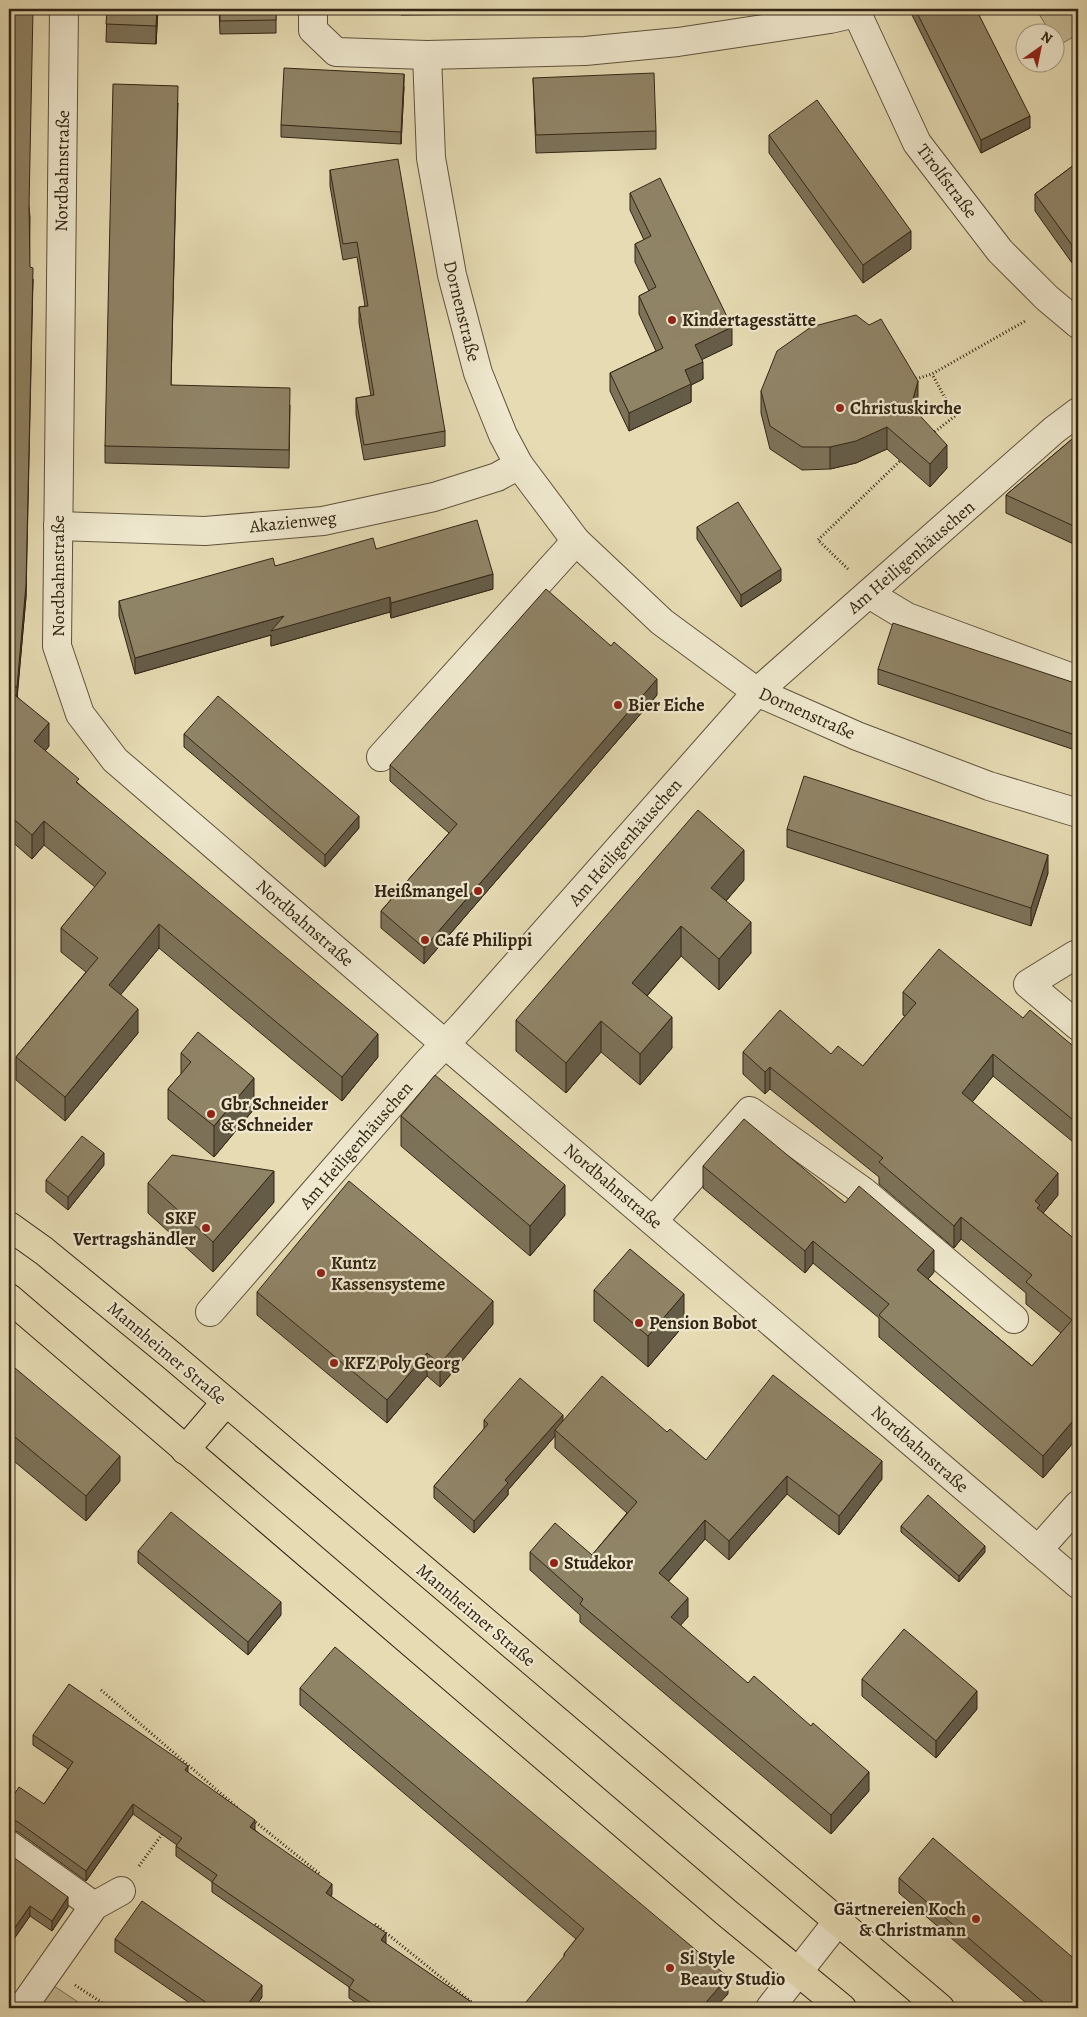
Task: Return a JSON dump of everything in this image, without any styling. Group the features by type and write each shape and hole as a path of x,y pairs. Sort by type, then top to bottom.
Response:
{"main road":[{"name":"Mannheimer Straße","path":"9,1226 44,1251 226,1402 940,2008"},
{"path":"9,1298 105,1378 185,1450 728,1914 842,2008"},
{"path":"185,1450 226,1402"}],"street":[{"name":"Nordbahnstraße","path":"64,9 57,646 80,714 115,760 1078,1584"},
{"path":"313,9 313,30 336,52 427,55 585,51 678,42 830,19 856,11"},
{"name":"Tirolfstraße","path":"856,11 917,143 1000,251 1047,298 1078,324"},
{"name":"Dornenstraße","path":"427,55 432,158 452,276 478,373 503,435 519,465 576,541 662,622 757,692 857,736 989,786 1078,813"},
{"name":"Am Heiligenhäuschen","path":"210,1312 425,1065 757,692 1054,430 1078,412"},
{"name":"Akazienweg","path":"58,526 205,531 322,521 434,497 497,477 519,465"},
{"path":"381,757 576,541"},
{"path":"869,594 907,617 1078,680"},
{"path":"1075,956 1028,984 1078,1026"},
{"path":"653,1221 750,1111 864,1192 1014,1319"},
{"path":"1038,1550 1078,1505"},
{"path":"9,1846 94,1906"},
{"path":"22,2008 94,1906 121,1891"},
{"path":"770,2008 838,1921"}],"path":[{"path":"916,380 932,374 1032,318"},
{"path":"928,437 955,416 932,374"},
{"path":"848,569 818,540 908,453"},
{"path":"101,1690 202,1779 320,1874"},
{"path":"121,1891 169,1825"},
{"path":"376,1924 479,2008"},
{"path":"51,1968 110,2008"}],"shaded area":[{"path":"1036,9 1078,9 1078,34 1064,42 1064,22 1044,22"},
{"path":"54,1986 87,2008 39,2008"}],"building":[{"path":"9,9 33,9 29,206 30,267 33,268 26,585 17,687 9,686"},
{"path":"107,9 157,9 156,26 106,24"},
{"path":"220,9 276,9 276,20 220,21"},
{"path":"915,9 976,9 1030,116 981,140"},
{"path":"284,68 404,74 401,132 281,125"},
{"path":"654,73 656,131 536,135 533,78"},
{"path":"113,84 178,86 171,385 290,388 289,450 105,446"},
{"path":"817,100 911,231 863,265 769,135"},
{"path":"398,159 445,431 364,445 356,398 374,395 359,307 368,306 357,242 343,244 330,170"},
{"path":"1078,162 1078,240 1072,245 1035,194"},
{"path":"660,178 732,327 695,345 703,362 685,370 691,384 629,413 610,373 663,348 639,296 656,287 635,244 651,236 630,193"},
{"name":"Christuskirche","path":"856,315 869,325 881,319 918,381 911,406 947,445 930,464 887,427 856,441 830,447 802,447 770,426 761,391 777,351 811,327"},
{"path":"1078,434 1078,528 1006,495"},
{"path":"738,502 781,569 741,595 697,527"},
{"path":"477,520 493,574 391,603 390,597 271,631 284,616 135,658 119,601 273,558 275,566 373,538 376,549"},
{"path":"546,589 611,646 614,642 657,679 424,948 381,911 457,824 390,765"},
{"path":"893,623 1078,684 1078,736 878,669"},
{"path":"11,692 49,723 34,741 79,779 76,782 378,1034 342,1077 159,924 109,985 138,1009 65,1097 16,1057 98,958 61,928 106,873 44,821 32,835 9,815 9,695"},
{"path":"218,696 359,816 325,855 184,734"},
{"path":"804,776 1048,855 1031,908 787,829"},
{"path":"698,810 744,850 711,888 751,922 719,959 681,926 632,983 672,1017 640,1054 601,1021 566,1063 516,1020"},
{"path":"939,949 1023,1018 1030,1010 1078,1050 1078,1124 993,1054 962,1093 1058,1173 1035,1201 1040,1205 1037,1208 1078,1242 1078,1415 1043,1456 879,1315 889,1304 813,1241 805,1251 703,1166 744,1119 845,1203 859,1186 934,1250 917,1270 1032,1366 1072,1320 1026,1282 1032,1275 961,1217 954,1226 879,1162 883,1158 770,1067 765,1072 743,1052 780,1010 831,1054 838,1046 863,1066 916,1003 903,992"},
{"path":"198,1032 254,1078 214,1126 168,1089 191,1062 181,1053"},
{"path":"435,1075 565,1185 530,1226 401,1116"},
{"path":"82,1136 104,1153 68,1197 46,1180"},
{"path":"172,1155 274,1171 213,1242 148,1183"},
{"path":"349,1181 493,1301 440,1364 427,1353 387,1400 257,1292"},
{"path":"630,1249 684,1294 648,1336 594,1290"},
{"path":"9,1363 120,1456 86,1496 9,1432"},
{"path":"773,1375 882,1461 839,1516 787,1476 729,1541 705,1520 659,1573 688,1598 671,1617 748,1683 754,1676 811,1726 813,1723 869,1772 831,1815 580,1604 583,1599 530,1552 555,1523 592,1555 637,1502 555,1430 602,1376 667,1432 670,1429 706,1460"},
{"path":"520,1378 563,1415 505,1480 508,1483 474,1521 434,1486 488,1424 484,1420"},
{"path":"928,1495 985,1546 959,1576 901,1526"},
{"path":"171,1512 281,1602 248,1642 138,1551"},
{"path":"904,1629 977,1691 936,1741 862,1679"},
{"path":"335,1647 728,1977 701,2008 521,2008 584,1929 300,1688"},
{"path":"69,1684 188,1766 185,1770 255,1820 250,1827 332,1884 326,1893 386,1933 381,1940 480,2008 379,2008 349,1988 354,1980 212,1882 217,1875 176,1846 182,1838 133,1804 86,1871 18,1822 9,1820 9,1802 19,1787 44,1804 73,1762 33,1735"},
{"path":"933,1838 1078,1962 1078,2008 1039,2008 1044,2003 899,1878"},
{"path":"9,1854 68,1897 52,1921 30,1906 9,1936"},
{"path":"142,1901 262,1985 245,2008 214,2008 115,1939"}],"place":[{"name":"Kindertagesstätte","path":"672,320"},
{"name":"Christuskirche","path":"840,408"},
{"name":"Bier Eiche","path":"618,705"},
{"name":"Heißmangel","path":"478,891"},
{"name":"Café Philippi","path":"425,940"},
{"name":"Gbr Schneider & Schneider","path":"211,1114"},
{"name":"SKF Vertragshändler","path":"206,1228"},
{"name":"Kuntz Kassensysteme","path":"321,1273"},
{"name":"Pension Bobot","path":"639,1323"},
{"name":"KFZ Poly Georg","path":"334,1363"},
{"name":"Studekor","path":"554,1563"},
{"name":"Gärtnereien Koch & Christmann","path":"976,1919"},
{"name":"Si Style Beauty Studio","path":"670,1968"}]}
